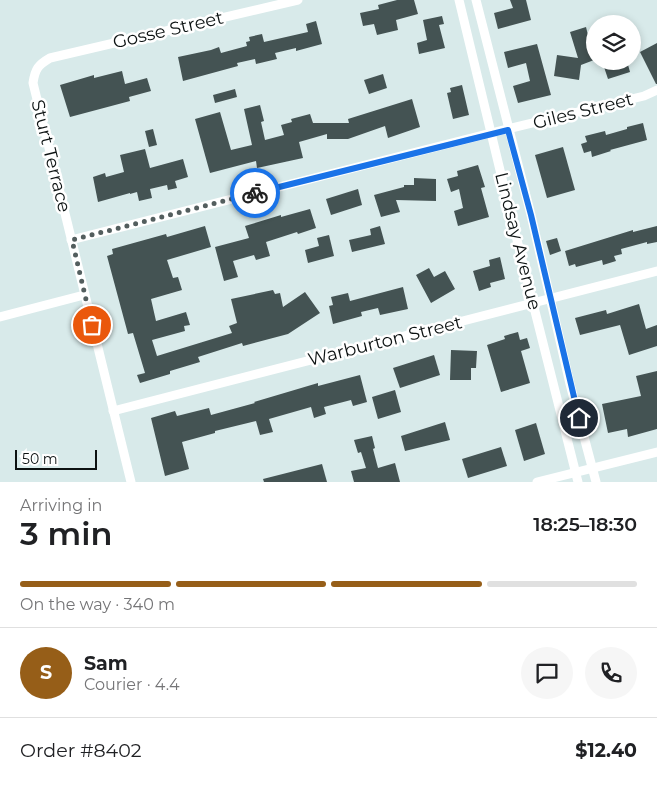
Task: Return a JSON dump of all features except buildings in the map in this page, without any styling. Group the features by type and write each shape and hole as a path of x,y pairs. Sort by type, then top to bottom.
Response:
{"street":[{"name":"Gosse Street","path":"39,65 50,58 298,0"},
{"name":"Lindsay Avenue","path":"459,0 577,477"},
{"name":"Lindsay Avenue","path":"476,0 531,215 570,384 596,482"},
{"name":"Sturt Terrace","path":"39,65 34,72 33,83 131,482"},
{"name":"Giles Street","path":"72,240 644,96 657,90"},
{"name":"Warburton Street","path":"113,411 657,271"},
{"path":"0,317 84,295"},
{"path":"537,482 577,477 592,468 657,452"}],"way so far":[{"path":"92,325 72,240 255,193"}],"route":[{"path":"255,193 508,130 531,215 579,418"}]}
